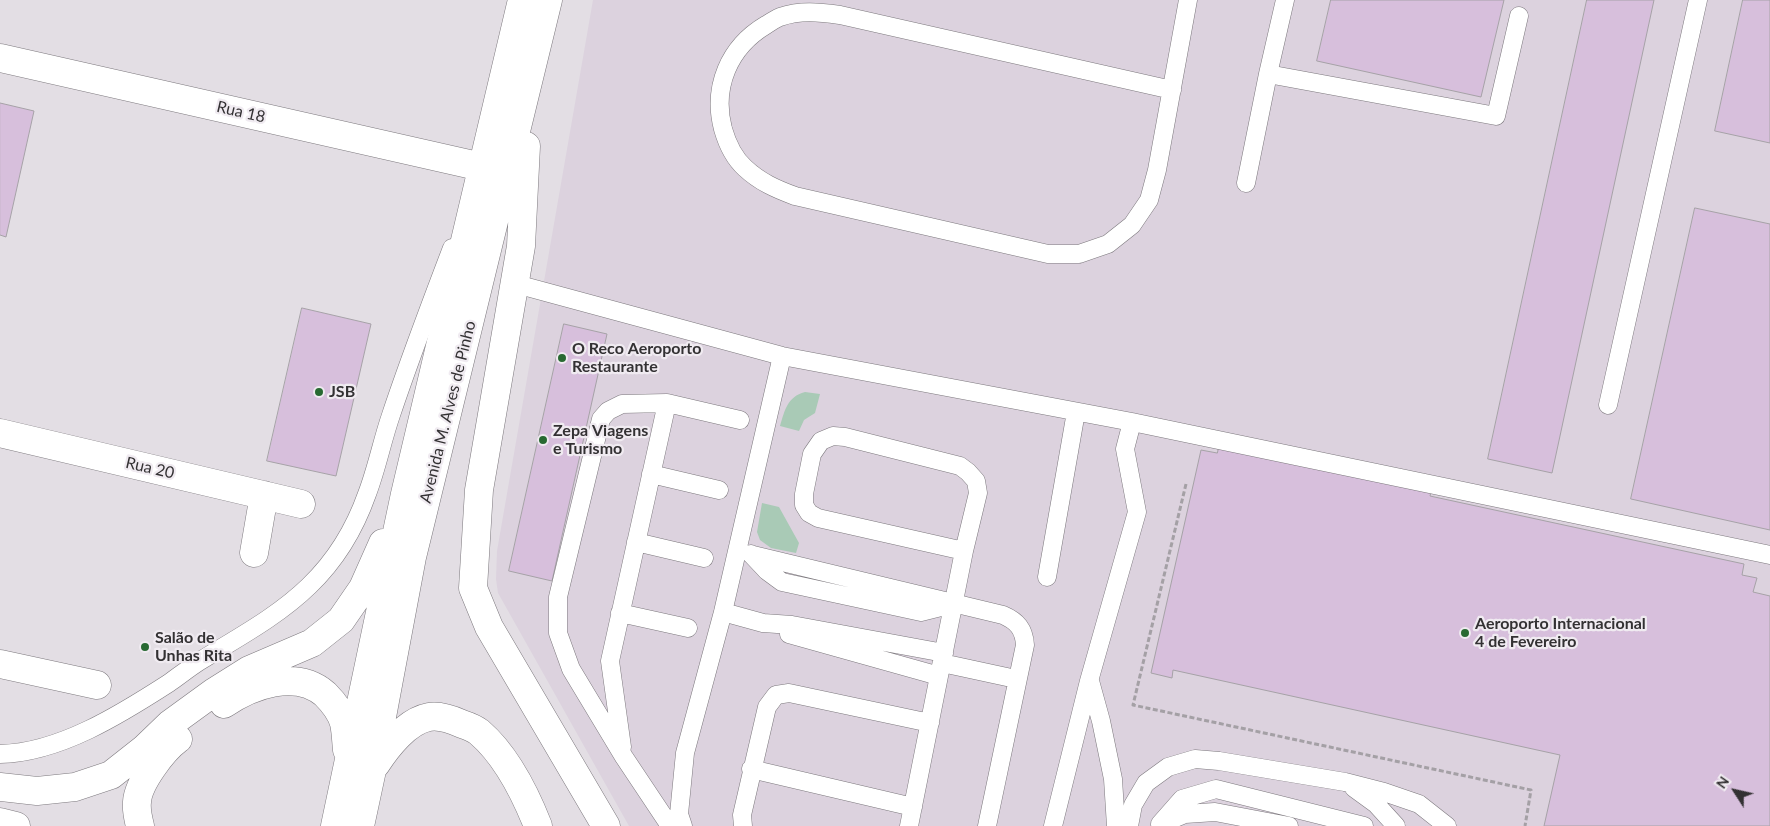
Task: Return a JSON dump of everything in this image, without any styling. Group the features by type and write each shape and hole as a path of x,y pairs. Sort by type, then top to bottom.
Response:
{"main road":[{"name":"Avenida M. Alves de Pinho","path":"360,826 360,768 405,494 522,0"},
{"name":"Avenida M. Alves de Pinho","path":"335,826 360,768 548,0"},
{"name":"Rua 18","path":"0,58 482,167"},
{"path":"528,85 521,246 516,284 478,490 473,588 489,627 515,669 546,727 588,793 606,826"},
{"name":"Rua 20","path":"0,433 301,504"},
{"path":"0,787 37,791 75,787 111,775 144,749 170,724 214,692 249,670 312,643 341,620 363,588 405,494"},
{"path":"254,553 264,495"},
{"path":"0,664 97,686"},
{"path":"140,826 137,801 146,777 163,753 187,731 236,696 268,684 293,680 317,687 333,702 344,722 360,768 409,726 429,717 452,719 478,731 496,751 519,783 538,826"},
{"path":"0,822 16,826"}],"lane":[{"path":"1172,90 840,15 809,11 779,17 752,33 732,57 720,85 720,115 727,143 744,168 767,186 795,196 1048,254 1079,254 1114,240 1132,225 1149,200 1157,170 1172,90 1188,0"},
{"path":"1246,184 1285,0"},
{"path":"1608,405 1698,0"},
{"path":"1268,74 1496,116 1519,16"},
{"path":"0,754 18,753 53,744 83,732 123,711 264,621 315,580 352,531 368,494 391,415 482,167"},
{"path":"516,284 782,356 1132,422 1770,555"},
{"path":"683,826 679,814 685,753 723,612 745,553 782,356"},
{"path":"624,757 610,661 667,403"},
{"path":"670,826 624,757 571,669 558,633 558,597 601,419 608,411 622,404 667,403 740,420"},
{"path":"1047,577 1076,412"},
{"path":"1053,826 1089,681 1137,512 1125,449 1132,422"},
{"path":"909,826 953,604 978,493 976,482 960,466 845,437 833,436 821,442 812,454 804,494 804,505 809,513 818,518 964,551"},
{"path":"651,474 719,490"},
{"path":"636,542 704,558"},
{"path":"745,553 782,582 921,612 953,604 1003,615 1013,619 1020,626 1024,635 1025,645 986,826"},
{"path":"723,612 763,623 789,634 1016,680"},
{"path":"620,613 688,628"},
{"path":"763,623 792,625 941,664"},
{"path":"1089,681 1101,721 1113,780 1116,826"},
{"path":"743,826 742,815 751,769 767,707 776,695 789,693 930,722"},
{"path":"1129,826 1133,805 1146,783 1168,766 1195,759 1219,761 1345,782 1384,792 1419,804 1447,826"},
{"path":"751,769 913,806"},
{"path":"1345,782 1376,804 1396,826"},
{"path":"1160,825 1182,799 1216,789 1364,826"},
{"path":"1160,825 1185,814 1215,812 1289,826"}],"path":[{"path":"1186,484 1133,705 1531,790 1525,826"}],"shaded area":[{"name":"Aeroporto Internacional 4 de Fevereiro","path":"593,0 1770,0 1770,826 629,826 498,593 496,579 497,551"}],"green space":[{"path":"805,392 820,394 815,413 804,420 799,431 780,426 790,401"},
{"path":"762,503 779,507 799,543 796,553 771,548 760,540 757,532"}],"building":[{"path":"1331,0 1504,0 1481,97 1317,61"},
{"path":"1587,0 1654,0 1552,473 1488,459"},
{"path":"1743,0 1770,0 1770,143 1715,131"},
{"path":"0,103 34,111 6,237 0,235"},
{"path":"1695,208 1770,224 1770,530 1631,499"},
{"name":"JSB","path":"302,308 371,324 336,476 267,461"},
{"path":"564,324 607,334 552,581 509,571"},
{"name":"Aeroporto Internacional 4 de Fevereiro","path":"1220,442 1432,488 1430,496 1744,564 1742,575 1757,578 1753,592 1770,596 1770,826 1544,826 1560,755 1173,670 1172,678 1151,673 1201,450 1217,453"}],"place":[{"name":"O Reco Aeroporto Restaurante","path":"562,358"},
{"name":"JSB","path":"319,392"},
{"name":"Zepa Viagens e Turismo","path":"543,440"},
{"name":"Aeroporto Internacional 4 de Fevereiro","path":"1465,633"},
{"name":"Salão de Unhas Rita","path":"145,647"}]}
